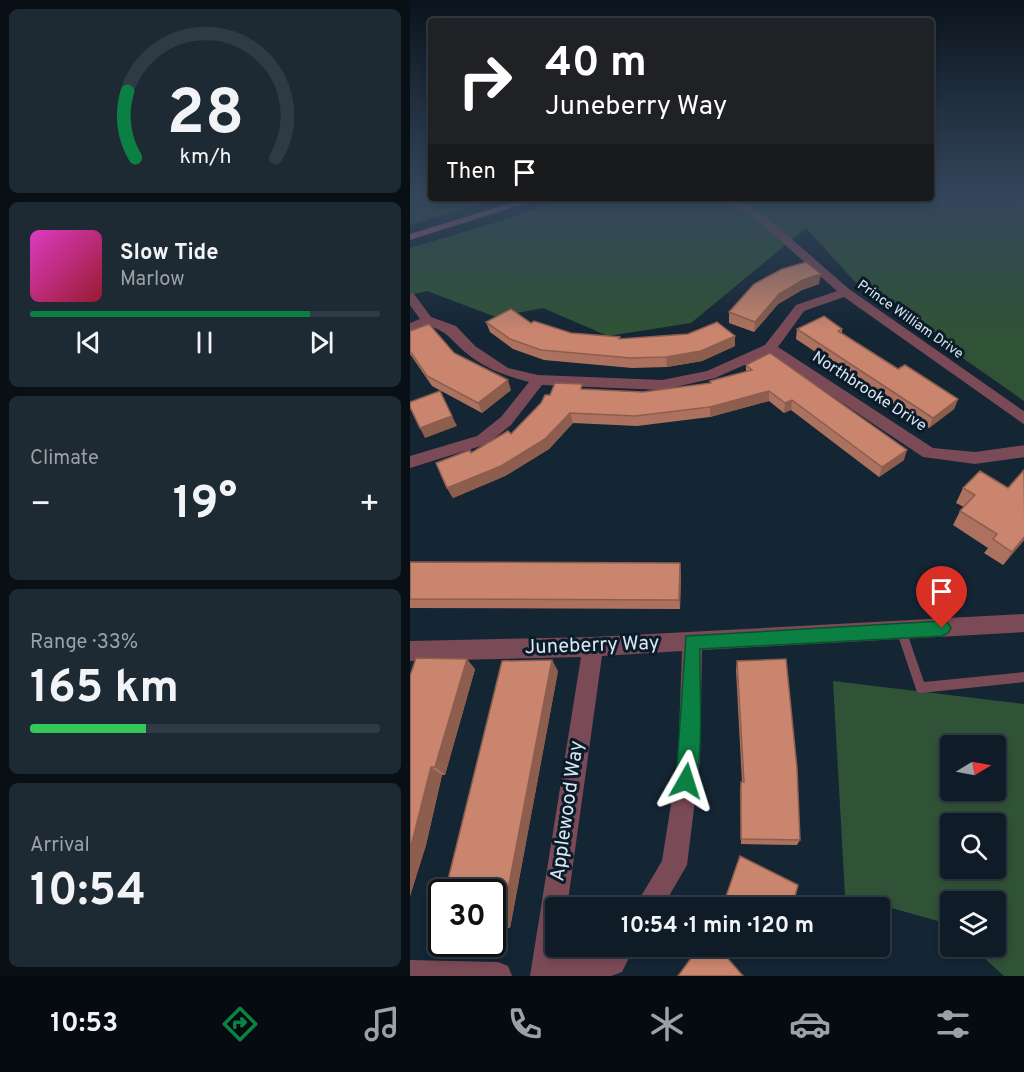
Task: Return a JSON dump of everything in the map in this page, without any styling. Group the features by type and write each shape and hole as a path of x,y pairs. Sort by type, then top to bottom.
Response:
{"street":[{"name":"Prince William Drive","path":"786,240 845,292 1025,420"},
{"path":"410,297 427,320 451,329 470,349 503,371 538,380 662,385 710,375 737,365 770,348 800,308 845,292"},
{"path":"410,328 427,320"},
{"name":"Northbrooke Drive","path":"770,348 929,453 975,458 1025,451"},
{"path":"410,462 482,440 506,421 538,380"},
{"name":"Juneberry Way","path":"410,651 593,647 1025,623"},
{"path":"654,897 674,865 689,760 692,642"},
{"name":"Applewood Way","path":"545,976 593,647"},
{"path":"545,976 612,962 615,957"},
{"path":"410,975 498,976"}],"lane":[{"path":"901,630 921,688 1025,677"}],"green space":[{"path":"438,240 792,240 691,323 608,336 543,308 496,317 427,291 410,295 410,248"},
{"path":"817,240 1024,240 1024,401 857,284"},
{"path":"833,681 1024,704 1024,976 1004,976 983,957 1006,957 1006,891 940,891 940,922 890,908 890,897 845,895"}],"building":[{"path":"806,262 821,274 803,280 779,294 755,322 729,312 754,284 782,269"},
{"path":"511,309 531,323 534,321 571,333 620,337 619,339 688,334 717,322 735,336 701,351 666,357 631,358 541,350 510,339 486,322"},
{"path":"824,316 842,329 838,331 898,369 905,365 958,399 933,418 797,329"},
{"path":"429,324 454,353 508,380 478,403 427,376 410,351 410,331"},
{"path":"770,353 907,450 882,467 792,400 785,403 769,391 710,407 635,416 570,413 545,439 501,466 447,488 436,463 470,450 471,453 508,431 511,434 541,403 545,395 550,395 555,383 582,384 581,389 643,392 711,383 710,381 752,370 746,365"},
{"path":"440,391 452,416 420,428 410,402"},
{"path":"1024,470 1025,536 1012,552 993,539 997,534 960,511 975,495 963,488 980,471 1008,488"},
{"path":"410,562 680,563 679,600 410,599"},
{"path":"416,658 467,659 435,767 431,767 410,850 410,676"},
{"path":"786,659 797,768 800,840 741,839 741,782 744,782 737,661"},
{"path":"552,660 506,900 506,879 448,879 502,661"},
{"path":"740,856 798,885 795,897 726,897"},
{"path":"692,957 727,957 743,976 678,976"}],"route":[{"path":"686,781 689,760 692,642 942,628"}]}
